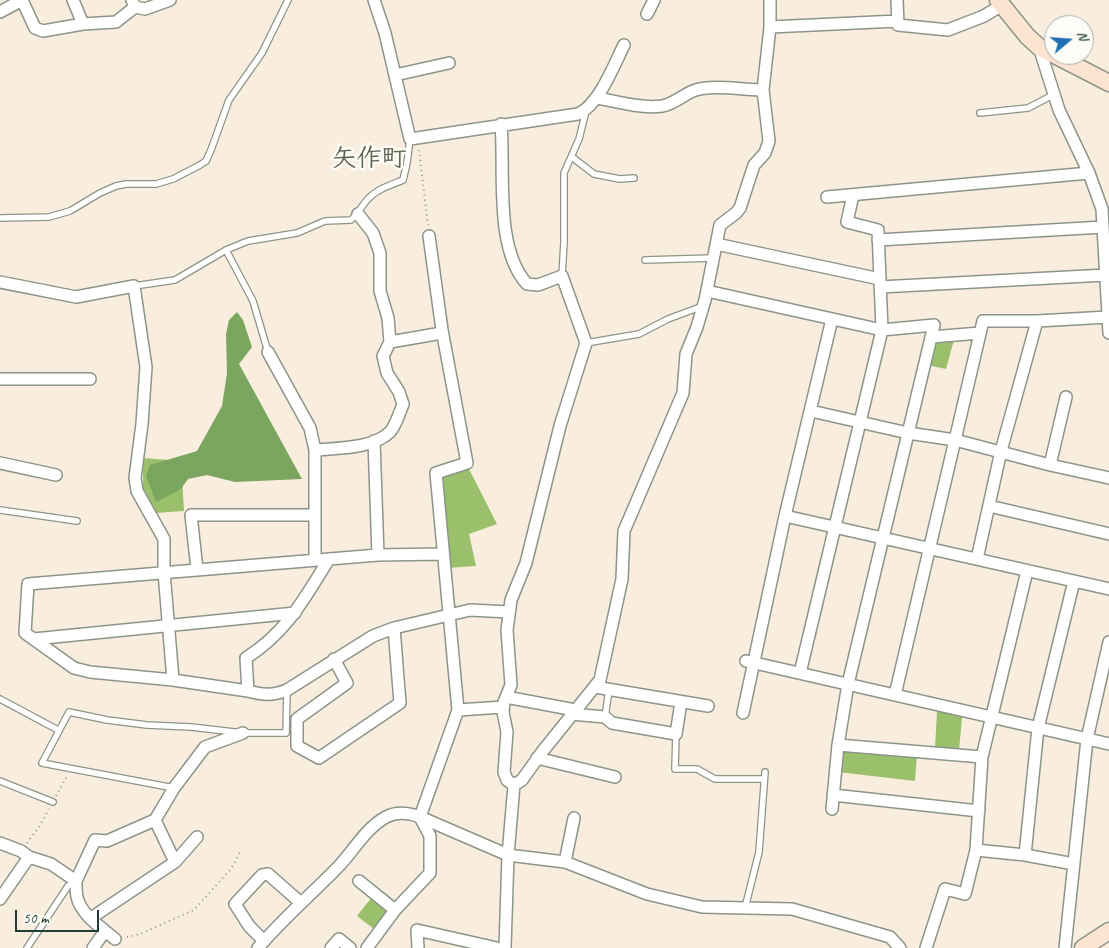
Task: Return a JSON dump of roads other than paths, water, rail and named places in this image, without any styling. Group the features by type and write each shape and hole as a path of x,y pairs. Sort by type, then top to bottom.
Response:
{"street":[{"path":"0,12 22,0 35,28 43,30 83,24 116,22 134,4 145,9 170,0"},
{"path":"73,0 83,24"},
{"path":"374,0 385,32 414,138 578,114 586,111 596,98 624,45"},
{"path":"647,14 654,0"},
{"path":"514,785 522,780 537,758 600,680 622,579 624,531 683,393 686,354 698,327 720,226 740,208 754,166 765,153 769,141 763,90 770,27 770,0"},
{"path":"898,0 898,25 948,30 984,16 1000,3 1027,36 1039,47 1109,83"},
{"path":"770,27 898,20"},
{"path":"1039,47 1053,95 1088,173 1102,210 1107,245 1106,275 1109,333"},
{"path":"396,75 449,63"},
{"path":"596,98 639,105 662,106 694,90 707,88 763,90"},
{"path":"501,124 505,227 512,260 520,276 527,284 538,285 562,276 586,344 560,426 526,562 511,600 507,630 511,686 503,712 507,732 504,772 507,780 514,785"},
{"path":"827,197 1088,173"},
{"path":"800,673 882,330 878,230 846,222 853,195"},
{"path":"315,450 374,442 391,431 403,404 399,392 387,373 383,356 390,342 388,318 380,291 380,253 373,233 358,214"},
{"path":"878,240 1103,227"},
{"path":"368,948 395,910 430,873 430,836 420,817 458,710 442,554 436,473 467,463 442,332 429,236"},
{"path":"716,244 880,283 1106,275"},
{"path":"0,282 76,297 134,286 146,367 142,424 135,478 138,491 164,539 164,572 174,680"},
{"path":"707,291 882,330 934,325 848,684 838,745 832,810"},
{"path":"895,695 983,321 1037,321 1108,317"},
{"path":"743,713 749,662 832,319"},
{"path":"977,559 1001,451 1037,321"},
{"path":"390,342 442,332"},
{"path":"931,337 980,333"},
{"path":"268,352 310,428 315,450 315,560"},
{"path":"0,379 90,379"},
{"path":"1050,465 1066,397"},
{"path":"811,410 908,433 955,440 1050,465 1109,478"},
{"path":"374,442 378,555"},
{"path":"0,463 56,475"},
{"path":"989,506 1109,534"},
{"path":"197,570 192,515 315,515"},
{"path":"784,516 1109,589"},
{"path":"442,554 378,555 28,584 25,633 74,668 90,672 174,680 276,695 373,636 394,628 470,610 510,612"},
{"path":"248,691 246,658 263,647 282,629 295,613 328,559"},
{"path":"926,948 945,889 965,894 976,850 982,757 1027,571"},
{"path":"1024,855 1038,728 1074,582"},
{"path":"34,639 170,627 295,613"},
{"path":"334,659 347,683 298,719 297,746 320,758 400,703 394,628"},
{"path":"1065,948 1087,739 1109,642"},
{"path":"749,662 1109,744"},
{"path":"595,687 708,706"},
{"path":"458,710 505,702 604,717 612,723 676,734 681,702"},
{"path":"114,939 81,907 77,898 76,881 95,840 107,841 155,820 174,788 205,747 243,733"},
{"path":"838,745 982,757"},
{"path":"537,758 615,777"},
{"path":"505,948 508,855 514,785"},
{"path":"834,795 978,811"},
{"path":"301,903 268,874 262,874 235,904 261,944 341,864 367,833 386,817 403,813 420,817 508,855 565,862 647,894 702,907 792,909 890,938 900,948"},
{"path":"565,862 574,818"},
{"path":"155,820 175,862"},
{"path":"91,918 175,862 197,837"},
{"path":"0,842 51,864 76,881"},
{"path":"976,850 1024,855 1074,864"},
{"path":"0,899 25,854"},
{"path":"359,881 395,910"},
{"path":"418,948 418,930 497,948"},
{"path":"93,948 105,931"},
{"path":"1083,948 1109,931"},
{"path":"331,948 339,939 350,948"}],"lane":[{"path":"0,218 49,217 70,210 116,186 156,184 173,179 206,161 229,100 262,53 288,0"},
{"path":"980,113 1028,108 1053,95"},
{"path":"562,276 564,173 579,139 586,111"},
{"path":"134,286 175,280 226,250 248,241 297,233 325,221 351,220 358,214 367,199 376,192 403,180 414,138"},
{"path":"572,157 594,174 620,179 634,178"},
{"path":"226,250 253,301 268,352"},
{"path":"645,260 713,258"},
{"path":"586,344 639,334 668,319 703,306"},
{"path":"0,510 77,521"},
{"path":"604,717 609,689"},
{"path":"174,788 42,763 69,712 147,725 191,727 243,733 286,733 287,690"},
{"path":"0,699 58,730"},
{"path":"676,734 675,769 697,769 715,779 764,779"},
{"path":"745,908 759,852 765,772"},
{"path":"0,781 53,802"},
{"path":"27,948 68,886 76,881"}],"district":[{"name":"矢作町","path":"369,159"}]}
